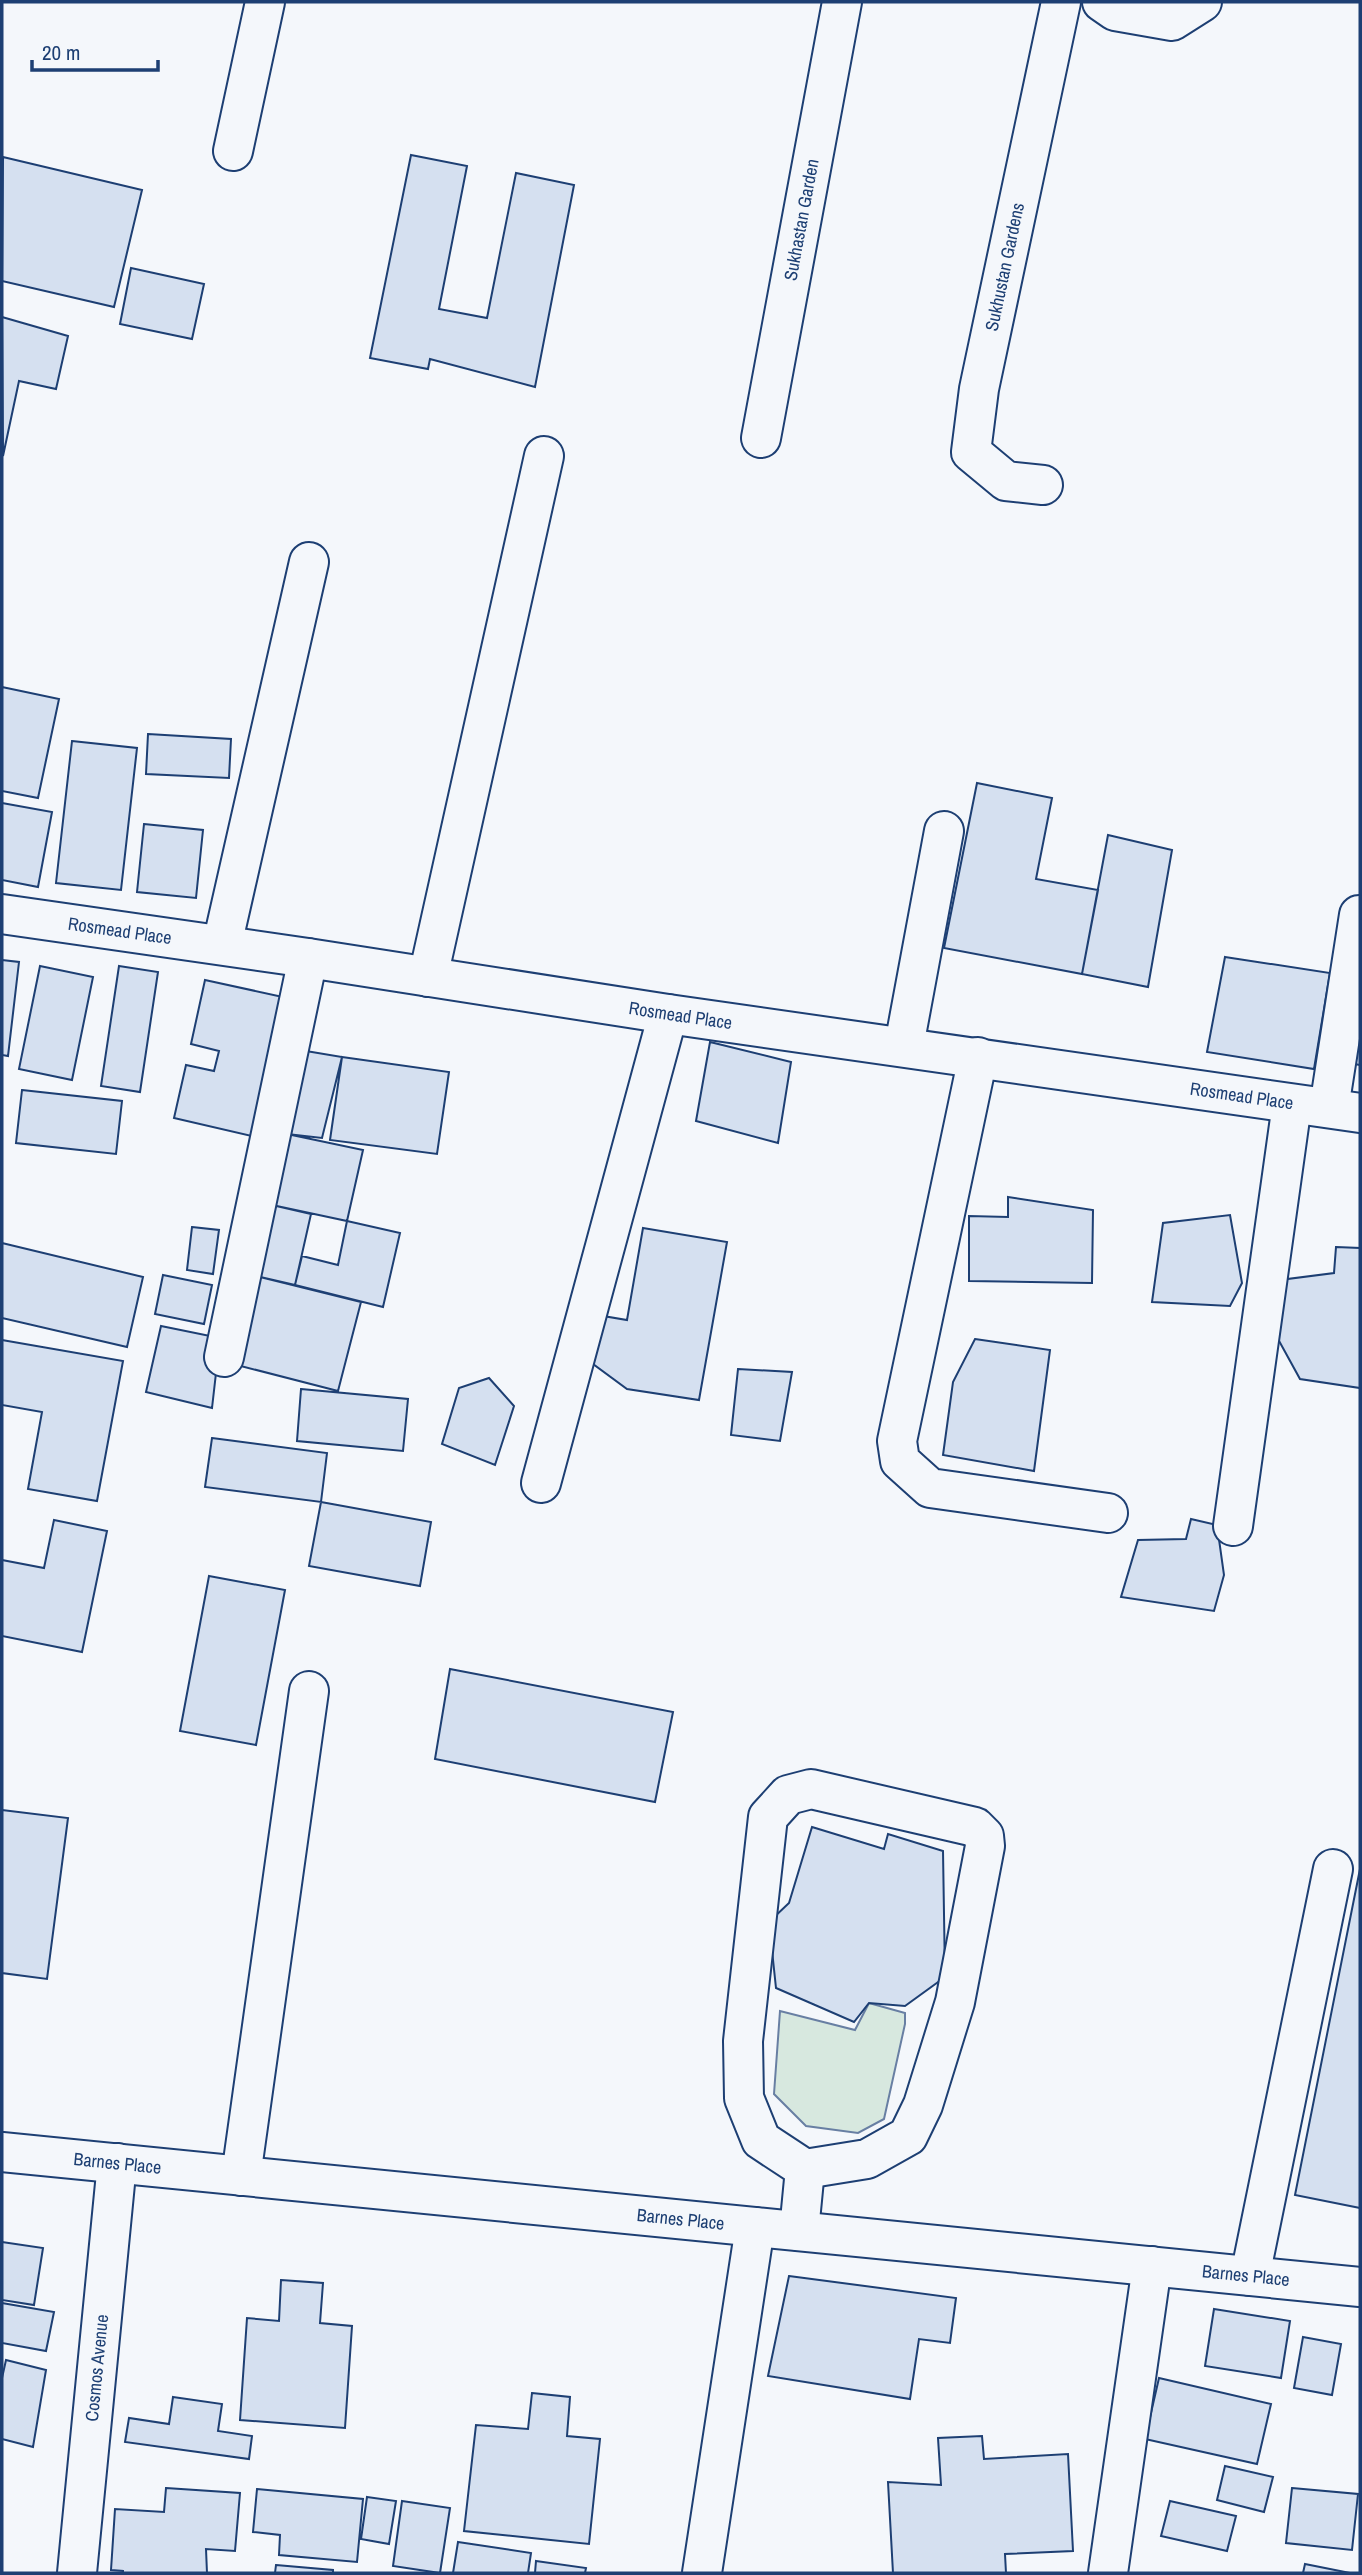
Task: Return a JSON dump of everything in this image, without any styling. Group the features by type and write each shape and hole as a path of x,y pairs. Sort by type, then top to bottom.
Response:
{"street":[{"path":"233,151 265,2"},
{"name":"Sukhastan Garden","path":"761,438 842,2"},
{"name":"Sukhustan Gardens","path":"1043,485 1006,481 971,452 979,389 1061,2"},
{"path":"1102,2 1115,11 1172,21 1202,2"},
{"path":"428,978 544,456"},
{"path":"222,945 309,562"},
{"path":"904,1046 944,831"},
{"name":"Rosmead Place","path":"2,914 668,1014 1327,1108"},
{"path":"1233,1527 1327,1108 1359,915"},
{"path":"224,1357 308,958"},
{"path":"541,1483 668,1014"},
{"path":"978,1057 898,1441 900,1461 930,1488 1108,1513"},
{"path":"241,2176 309,1691"},
{"path":"811,1789 975,1828 984,1836 985,1846 955,2002 918,2116 908,2136 867,2159 805,2169 761,2140 744,2098 743,2041 768,1817 788,1795 811,1789"},
{"path":"1250,2276 1333,1869"},
{"name":"Barnes Place","path":"2,2152 1360,2287"},
{"name":"Cosmos Avenue","path":"77,2573 117,2163"},
{"path":"799,2231 805,2169"},
{"path":"702,2573 755,2227"},
{"path":"1108,2573 1152,2266"}],"shaded area":[{"path":"869,2003 905,2013 905,2024 884,2119 858,2133 806,2126 774,2094 780,2011 855,2030"}],"building":[{"path":"411,155 467,166 439,309 487,318 516,173 574,185 535,387 430,359 428,369 370,358"},
{"path":"3,157 142,190 114,307 2,281"},
{"path":"131,268 204,284 192,339 120,324"},
{"path":"2,317 68,336 56,389 19,381 3,456"},
{"path":"2,687 59,699 38,798 2,791"},
{"path":"148,734 231,739 229,778 146,774"},
{"path":"72,741 137,748 121,890 56,883"},
{"path":"977,783 1052,798 1036,879 1098,890 1082,974 944,948"},
{"path":"2,803 52,812 38,887 2,880"},
{"path":"144,824 203,830 196,898 137,892"},
{"path":"1108,835 1172,850 1148,987 1082,974"},
{"path":"1225,957 1330,973 1314,1069 1207,1052"},
{"path":"2,960 19,962 8,1056 2,1055"},
{"path":"40,966 93,977 72,1080 19,1069"},
{"path":"119,966 158,972 140,1092 101,1086"},
{"path":"205,980 292,999 260,1138 174,1118 186,1065 214,1071 219,1051 191,1044"},
{"path":"1360,1001 1360,1065 1349,1063"},
{"path":"710,1042 791,1062 778,1143 696,1121"},
{"path":"300,1050 342,1057 322,1138 287,1134"},
{"path":"342,1057 449,1072 437,1154 330,1140"},
{"path":"22,1090 122,1101 116,1154 16,1143"},
{"path":"287,1134 363,1150 347,1221 272,1205"},
{"path":"1008,1197 1093,1210 1092,1283 969,1281 969,1216 1008,1217"},
{"path":"272,1205 311,1214 295,1285 256,1276"},
{"path":"1230,1215 1242,1283 1230,1306 1152,1302 1163,1223"},
{"path":"347,1221 400,1233 383,1307 295,1285 302,1256 338,1265"},
{"path":"192,1227 219,1230 213,1274 187,1270"},
{"path":"643,1228 727,1242 699,1400 627,1389 589,1361 597,1315 627,1320"},
{"path":"2,1243 143,1277 127,1347 2,1318"},
{"path":"1336,1247 1360,1248 1360,1388 1300,1379 1278,1339 1280,1280 1334,1273"},
{"path":"163,1275 212,1285 204,1324 155,1314"},
{"path":"256,1276 361,1302 338,1391 233,1364"},
{"path":"161,1326 220,1338 212,1408 146,1392"},
{"path":"975,1339 1050,1350 1034,1471 943,1455 953,1382"},
{"path":"2,1340 123,1361 97,1501 28,1489 42,1412 2,1405"},
{"path":"738,1369 792,1372 780,1441 731,1435"},
{"path":"489,1378 514,1406 495,1465 442,1444 459,1388"},
{"path":"301,1389 408,1399 403,1451 297,1441"},
{"path":"212,1438 327,1453 321,1502 205,1487"},
{"path":"321,1502 431,1522 420,1586 309,1566"},
{"path":"1191,1519 1217,1525 1224,1575 1214,1611 1121,1597 1138,1540 1186,1539"},
{"path":"54,1520 107,1531 82,1652 2,1636 2,1560 44,1568"},
{"path":"209,1576 285,1590 256,1745 180,1731"},
{"path":"450,1669 673,1712 655,1802 435,1759"},
{"path":"2,1810 68,1818 47,1979 2,1973"},
{"path":"812,1827 884,1849 888,1834 943,1851 945,1977 905,2006 869,2003 854,2022 776,1988 769,1922 789,1903"},
{"path":"1360,1869 1360,2208 1295,2195"},
{"path":"2,2242 43,2248 34,2305 2,2300"},
{"path":"789,2276 956,2298 950,2343 919,2339 910,2399 768,2376"},
{"path":"281,2280 323,2283 320,2323 352,2326 345,2428 240,2420 247,2318 279,2321"},
{"path":"2,2303 54,2312 46,2351 2,2343"},
{"path":"1214,2309 1290,2321 1281,2378 1205,2366"},
{"path":"1303,2337 1341,2344 1332,2395 1294,2388"},
{"path":"6,2360 46,2370 33,2447 2,2439 2,2378"},
{"path":"1159,2378 1271,2404 1257,2464 1145,2439"},
{"path":"532,2393 570,2397 567,2436 600,2439 589,2544 464,2531 476,2425 528,2429"},
{"path":"173,2397 222,2404 218,2431 252,2436 249,2459 125,2442 129,2418 169,2424"},
{"path":"982,2436 984,2459 1068,2454 1073,2551 1005,2554 1006,2573 893,2573 888,2482 941,2485 938,2438"},
{"path":"1225,2466 1273,2477 1264,2512 1217,2500"},
{"path":"166,2488 240,2493 235,2551 206,2549 207,2573 123,2573 111,2570 115,2509 164,2512"},
{"path":"1292,2488 1358,2494 1352,2550 1286,2543"},
{"path":"257,2489 363,2499 357,2562 279,2555 280,2535 253,2532"},
{"path":"367,2497 396,2501 389,2544 361,2539"},
{"path":"402,2501 450,2508 440,2573 393,2566"},
{"path":"1170,2501 1236,2516 1227,2551 1161,2536"},
{"path":"458,2542 531,2553 528,2573 453,2573"},
{"path":"536,2561 586,2568 585,2573 535,2573"},
{"path":"1305,2564 1350,2573 1303,2573"},
{"path":"276,2565 333,2570 333,2573 275,2573"}]}
